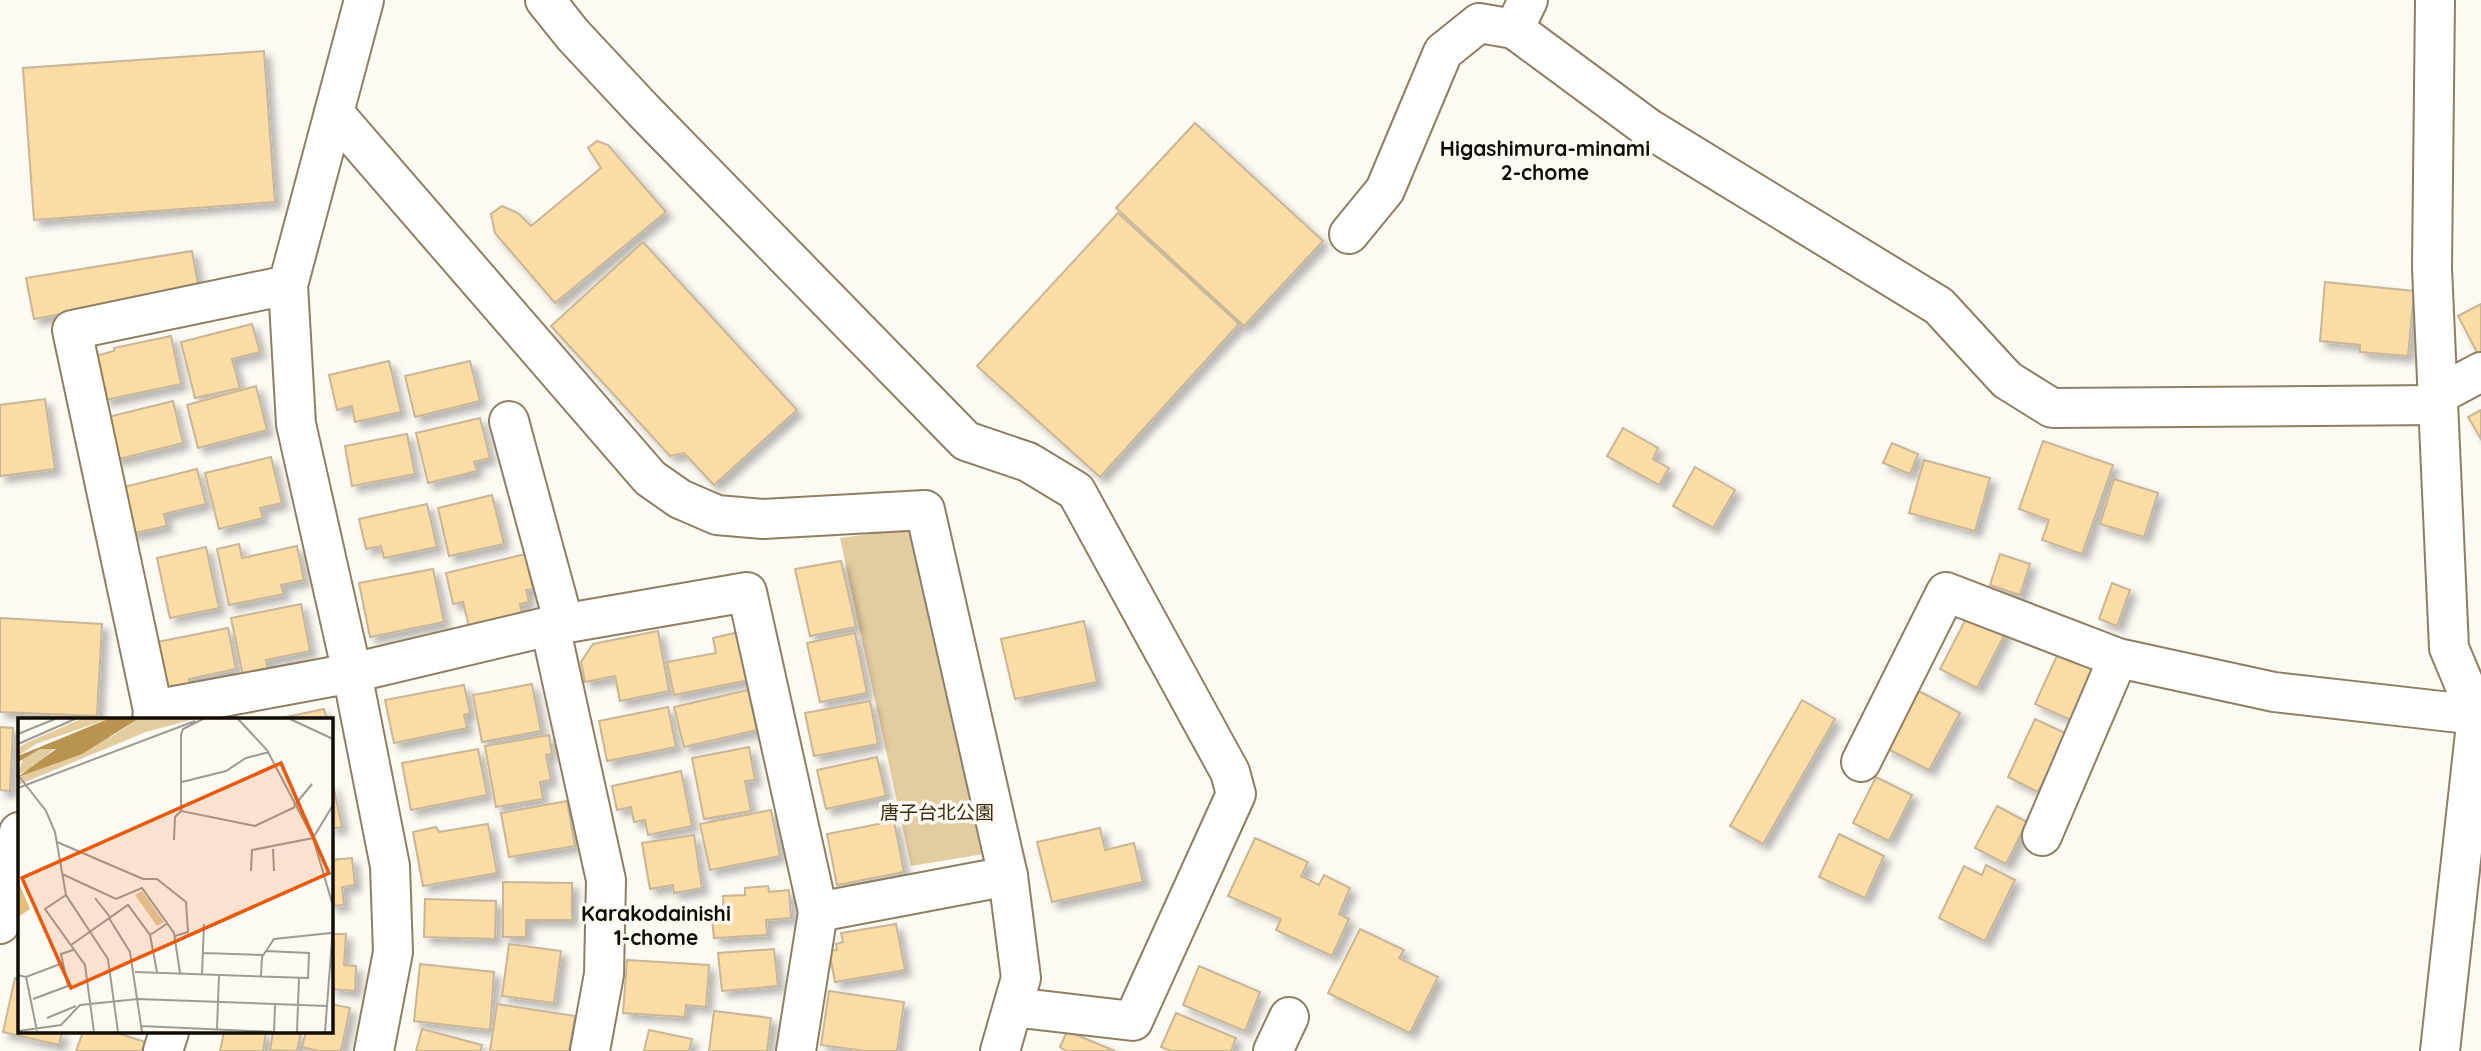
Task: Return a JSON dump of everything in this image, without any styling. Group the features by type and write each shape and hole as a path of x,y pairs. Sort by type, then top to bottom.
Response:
{"street":[{"path":"364,0 288,285 296,424 352,673 390,866 393,952 374,1051"},
{"path":"545,0 573,35 643,110 966,441 1028,462 1076,491 1230,772 1236,794 1133,1021 1013,1007"},
{"path":"2435,0 2432,268 2449,648 2479,714 2440,1051"},
{"path":"1349,234 1385,190 1443,52 1479,23 1521,14 1648,128 1939,306 2007,380 2052,408 2438,400 2481,372"},
{"path":"334,113 650,478 680,499 718,514 763,519 925,510 1007,876 1021,978 1000,1051"},
{"path":"288,285 72,330 153,715 352,673 557,625 747,592 818,912 796,1051"},
{"path":"509,421 557,625 606,880 604,974 590,1051"},
{"path":"1861,762 1946,592 2118,658 2274,691 2479,714"},
{"path":"2042,836 2118,658"},
{"path":"0,825 18,826"},
{"path":"0,924 18,837"},
{"path":"818,912 1007,876"},
{"path":"1273,1051 1289,1017"},
{"path":"163,1051 168,1034"}],"green space":[{"name":"唐子台北公園","path":"913,528 984,854 911,866 840,538"}],"building":[{"path":"264,51 275,202 34,220 23,68"},
{"path":"1195,123 1323,241 1244,326 1116,208"},
{"path":"597,141 608,145 666,212 555,303 495,233 491,214 502,206 518,213 531,226 601,168 588,148"},
{"path":"1118,213 1239,324 1100,477 977,366"},
{"path":"643,242 797,410 714,485 684,453 670,456 551,326"},
{"path":"192,251 199,290 34,319 26,278"},
{"path":"2325,282 2414,291 2408,356 2360,352 2360,345 2320,341"},
{"path":"2481,304 2481,354 2479,356 2458,316"},
{"path":"252,324 260,352 232,359 240,388 195,398 181,342"},
{"path":"171,336 181,384 105,400 96,356 114,351 114,348"},
{"path":"389,361 401,412 355,422 352,406 337,410 329,375"},
{"path":"470,361 480,401 415,417 405,376"},
{"path":"256,386 267,430 198,448 187,405"},
{"path":"45,399 55,469 0,476 0,405"},
{"path":"173,401 183,443 115,460 104,418"},
{"path":"2481,410 2481,439 2468,417"},
{"path":"480,418 490,458 474,462 477,471 428,483 416,433"},
{"path":"1623,428 1658,448 1653,459 1669,468 1659,485 1607,456"},
{"path":"407,434 415,474 352,486 345,446"},
{"path":"2043,441 2113,465 2082,554 2042,540 2049,520 2019,509"},
{"path":"1892,443 1918,454 1910,474 1883,463"},
{"path":"271,457 282,503 260,508 263,518 219,529 205,473"},
{"path":"1924,460 1990,478 1975,531 1909,513"},
{"path":"1695,467 1735,490 1713,528 1673,506"},
{"path":"197,469 206,504 164,514 167,526 131,534 120,488"},
{"path":"2114,479 2158,493 2144,537 2100,524"},
{"path":"492,495 504,544 449,556 438,508"},
{"path":"427,504 437,547 384,558 381,546 366,549 359,519"},
{"path":"239,544 242,558 297,546 304,580 281,585 284,594 229,605 217,549"},
{"path":"206,547 219,608 170,618 157,558"},
{"path":"525,554 533,589 526,590 529,602 520,604 523,617 470,630 463,602 453,604 446,573"},
{"path":"2000,554 2030,564 2020,595 1990,585"},
{"path":"841,561 856,627 810,636 795,569"},
{"path":"433,569 444,622 370,637 359,583"},
{"path":"2112,583 2130,590 2117,626 2099,619"},
{"path":"301,604 310,651 266,660 270,680 245,685 231,618"},
{"path":"1969,613 2006,632 1977,688 1940,669"},
{"path":"0,618 102,624 97,716 0,712"},
{"path":"1084,621 1097,682 1015,699 1001,639"},
{"path":"228,628 236,669 189,679 190,686 162,691 152,643"},
{"path":"658,631 669,691 620,701 615,676 585,682 581,662 593,644"},
{"path":"739,632 749,680 674,695 667,662 716,653 713,638"},
{"path":"855,633 867,693 820,702 807,643"},
{"path":"2060,649 2096,665 2071,720 2035,704"},
{"path":"532,684 541,731 482,742 473,695"},
{"path":"464,685 470,713 464,715 467,728 394,743 385,700"},
{"path":"748,690 757,730 684,747 674,707"},
{"path":"1917,690 1960,713 1929,770 1886,748"},
{"path":"1802,700 1835,719 1763,844 1730,826"},
{"path":"870,701 878,744 814,756 805,713"},
{"path":"668,707 676,747 607,761 599,721"},
{"path":"324,709 326,718 281,718"},
{"path":"2035,719 2067,734 2038,792 2008,777"},
{"path":"0,727 13,728 10,791 0,790"},
{"path":"549,735 552,754 546,755 551,780 540,782 543,799 496,807 485,746"},
{"path":"749,747 755,780 745,781 751,811 704,819 692,758"},
{"path":"478,749 487,795 411,810 402,763"},
{"path":"877,757 886,796 826,809 817,770"},
{"path":"681,771 692,826 648,835 645,820 634,822 631,807 617,810 612,786"},
{"path":"1876,777 1912,795 1889,841 1853,823"},
{"path":"332,785 333,785 342,827 332,829"},
{"path":"567,801 575,846 509,857 501,813"},
{"path":"1997,806 2027,822 2006,864 1975,848"},
{"path":"771,810 780,856 710,870 700,824"},
{"path":"894,821 904,872 837,885 827,834"},
{"path":"488,824 497,873 423,886 413,832 436,827 439,832"},
{"path":"1100,828 1105,850 1134,843 1143,882 1052,902 1037,842"},
{"path":"1839,834 1884,856 1865,898 1819,877"},
{"path":"694,835 702,888 674,893 673,885 650,889 642,843"},
{"path":"1255,838 1308,862 1301,876 1319,885 1324,875 1350,888 1339,914 1349,919 1332,956 1276,930 1281,919 1228,896"},
{"path":"352,858 355,885 342,887 344,905 332,906 332,860"},
{"path":"1986,865 2015,880 1985,941 1939,918 1964,866 1982,875"},
{"path":"503,882 572,883 572,920 526,920 526,937 503,937"},
{"path":"768,886 769,892 789,890 791,918 766,920 767,935 714,938 712,919 724,918 723,896 745,895 745,888"},
{"path":"425,899 496,901 495,939 424,937"},
{"path":"896,924 905,970 835,982 829,951 837,950 836,944 843,942 841,933"},
{"path":"1360,929 1404,950 1399,958 1438,977 1410,1033 1328,993"},
{"path":"332,934 346,934 344,965 356,966 355,991 332,989"},
{"path":"509,944 561,951 554,1003 502,996"},
{"path":"774,949 778,986 722,991 718,953"},
{"path":"627,960 709,965 706,1007 686,1005 685,1017 623,1013"},
{"path":"420,964 494,972 490,1030 414,1021"},
{"path":"1199,966 1260,992 1245,1031 1183,1005"},
{"path":"15,978 18,979 18,1034 62,1034 59,1045 3,1032"},
{"path":"829,991 904,1002 897,1051 865,1051 821,1045"},
{"path":"332,1004 350,1008 341,1051 318,1051 302,1047 305,1034 332,1034"},
{"path":"497,1004 575,1016 569,1051 490,1051"},
{"path":"714,1011 771,1018 767,1051 709,1051"},
{"path":"1176,1013 1236,1038 1231,1051 1171,1051 1161,1047"},
{"path":"422,1029 482,1045 480,1051 416,1051"},
{"path":"649,1030 692,1039 689,1051 644,1051"},
{"path":"1067,1031 1115,1051 1066,1051 1060,1047"},
{"path":"82,1034 120,1034 145,1042 142,1051 76,1051"},
{"path":"224,1034 266,1034 263,1051 220,1051"},
{"path":"273,1034 301,1034 297,1051 270,1050"}],"district":[{"name":"Higashimura-minami 2-chome","path":"1545,160"},
{"name":"Karakodainishi 1-chome","path":"656,925"}]}
